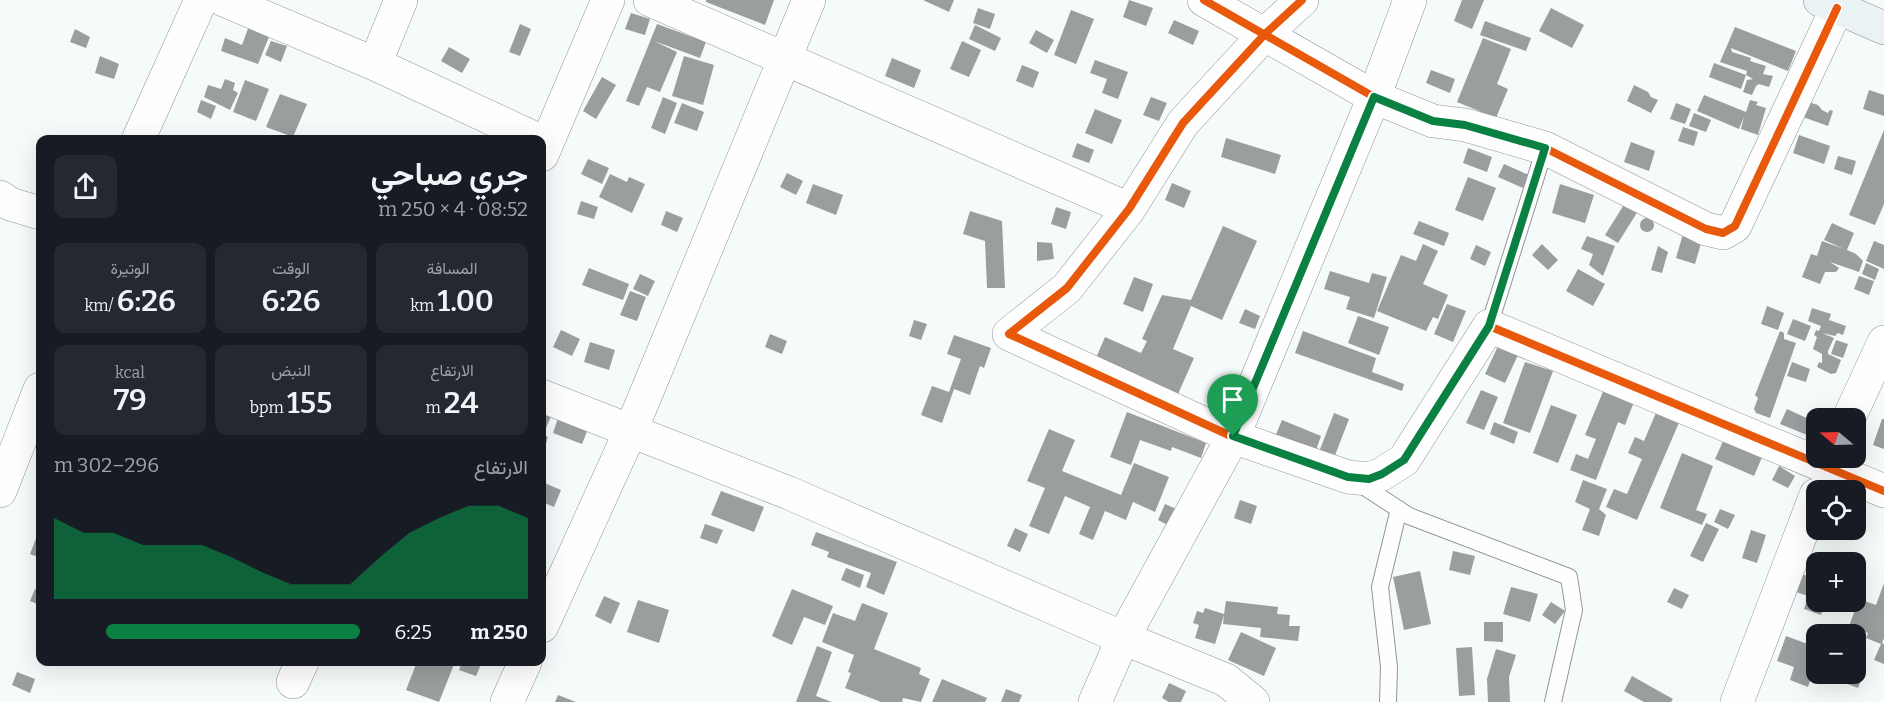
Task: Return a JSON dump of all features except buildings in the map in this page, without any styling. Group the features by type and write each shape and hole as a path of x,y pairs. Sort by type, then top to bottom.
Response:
{"street":[{"path":"140,135 201,0"},
{"path":"224,0 375,64 521,135"},
{"path":"375,64 401,0"},
{"path":"546,136 608,0"},
{"path":"650,0 1129,208"},
{"path":"546,617 631,430 808,0"},
{"path":"1203,0 1374,97 1433,121 1465,125 1545,148 1706,229 1723,233 1735,226 1829,4 1884,28"},
{"path":"1302,0 1265,34 1182,123 1129,208 1067,288 1009,334 1233,436 1348,477 1369,479 1382,474 1404,460 1489,326 1824,477 1884,491"},
{"path":"1095,702 1124,638 1233,436 1374,97 1410,0"},
{"path":"0,197 10,204 36,212"},
{"path":"1854,408 1884,342"},
{"path":"546,398 789,493 1226,680 1253,702"},
{"path":"0,491 36,399"},
{"path":"1737,702 1824,477"},
{"path":"507,702 523,666"}],"lane":[{"path":"1489,326 1545,148"},
{"path":"1348,477 1409,516 1569,577 1574,610 1553,702"},
{"path":"1388,702 1389,667 1380,587 1399,509"}],"cycle path":[{"path":"1204,0 1374,97 1433,121 1465,125 1545,148 1706,229 1723,233 1735,226 1837,8"},
{"path":"1302,0 1265,34 1183,123 1129,209 1067,288 1009,334 1233,437 1348,477 1369,479 1382,474 1404,460 1489,326 1884,491"}],"route":[{"path":"1374,97 1433,121 1465,125 1545,148 1489,326 1404,460 1382,474 1369,479 1348,477 1233,436 1374,97"}]}
